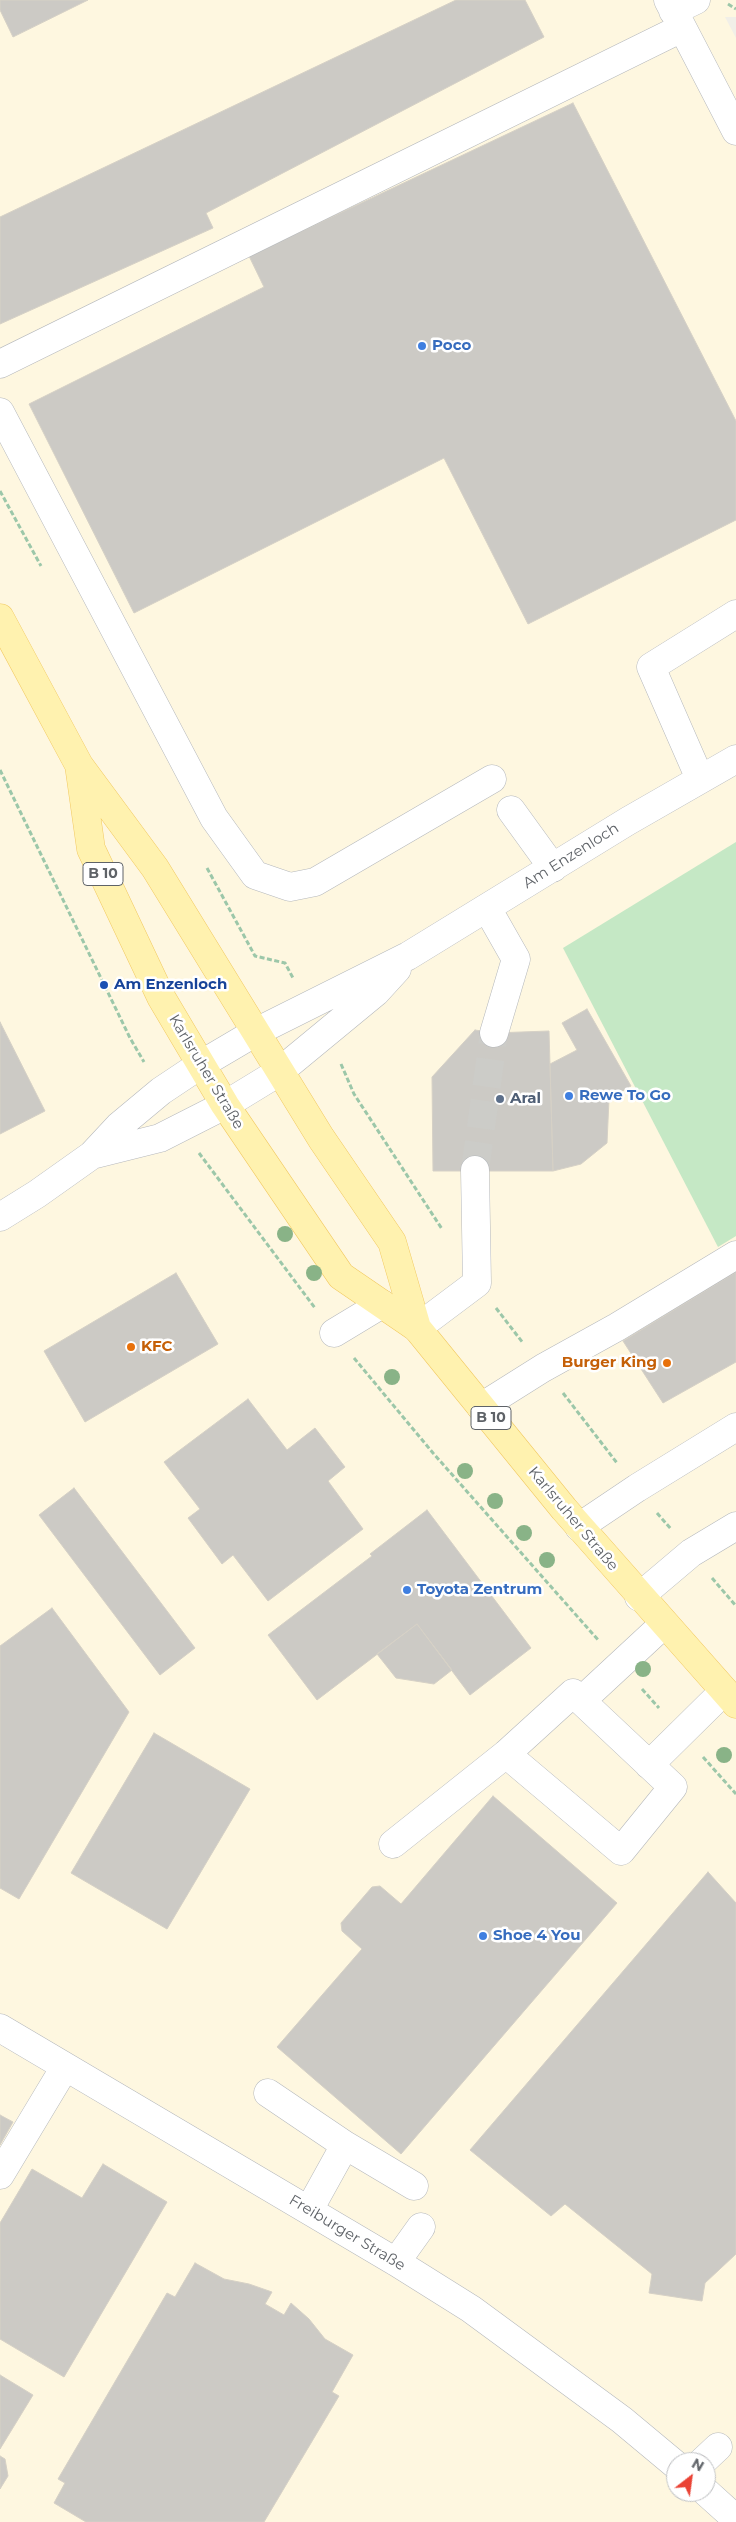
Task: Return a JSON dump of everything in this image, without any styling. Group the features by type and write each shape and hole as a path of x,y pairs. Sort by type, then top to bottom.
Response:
{"main road":[{"name":"Karlsruher Straße","path":"0,618 79,765 155,868 280,1072 392,1242 417,1328"},
{"name":"Karlsruher Straße","path":"79,765 91,849 150,976 200,1066 341,1276 417,1328 639,1597 730,1698"}],"street":[{"path":"0,364 680,10 736,131"},
{"path":"0,412 214,818 255,875 290,887 315,882 492,779"},
{"path":"700,779 651,667 736,614"},
{"name":"Am Enzenloch","path":"92,1155 119,1126 161,1091 200,1066 256,1032 408,956 628,821 736,759"},
{"path":"511,810 553,868"},
{"path":"487,908 516,959 494,1033"},
{"name":"Am Enzenloch","path":"92,1155 160,1138 225,1105 280,1072 376,992 408,956"},
{"path":"0,1217 38,1194 92,1155"},
{"path":"417,1328 477,1283 475,1170"},
{"path":"481,1407 543,1368 617,1327 736,1255"},
{"path":"334,1333 382,1304"},
{"path":"580,1527 637,1488 736,1427"},
{"path":"639,1597 691,1554 736,1526"},
{"path":"580,1701 664,1624"},
{"path":"393,1844 506,1754 573,1693 673,1787 622,1851 506,1754"},
{"path":"649,1765 730,1698"},
{"name":"Freiburger Straße","path":"0,2028 309,2210 471,2309 622,2420 666,2457"},
{"path":"0,2176 65,2066"},
{"path":"268,2093 345,2145 414,2186"},
{"path":"309,2210 345,2145"},
{"path":"396,2262 421,2227"},
{"path":"716,2501 736,2519"}],"shaded area":[{"path":"0,0 736,0 736,17 725,17 736,38 736,2522 0,2522"}],"green space":[{"path":"736,842 736,1236 718,1247 563,948"}],"building":[{"path":"0,0 88,0 13,37 0,10"},
{"path":"456,0 525,0 544,37 206,213 213,228 0,324 0,217"},
{"name":"Poco","path":"573,103 736,421 736,520 528,624 444,458 134,613 29,404 264,287 249,256"},
{"path":"587,1009 631,1086 609,1099 607,1143 581,1164 553,1171 550,1064 577,1050 562,1023"},
{"path":"0,1022 45,1111 0,1134"},
{"path":"475,1030 494,1033 549,1031 553,1171 433,1171 432,1077"},
{"path":"736,1272 736,1362 663,1403 623,1341"},
{"name":"KFC","path":"176,1273 218,1344 85,1422 44,1351"},
{"path":"248,1399 287,1450 315,1428 345,1467 328,1481 363,1529 268,1601 233,1555 222,1564 188,1518 200,1509 164,1462"},
{"path":"74,1488 195,1648 160,1675 39,1515"},
{"name":"Toyota Zentrum","path":"427,1510 531,1648 470,1695 417,1624 317,1700 268,1635 372,1556 370,1554"},
{"path":"52,1608 129,1712 19,1899 0,1888 0,1646"},
{"path":"417,1624 452,1670 434,1684 396,1678 377,1654"},
{"path":"154,1733 250,1789 167,1929 71,1873"},
{"path":"493,1796 617,1903 401,2154 277,2047 362,1949 342,1931 341,1923 372,1887 380,1886 401,1904"},
{"path":"708,1872 736,1903 736,2254 705,2283 702,2301 649,2293 652,2274 565,2204 551,2216 470,2150"},
{"path":"0,2115 13,2122 0,2145"},
{"path":"103,2164 167,2202 64,2377 0,2339 0,2223 32,2169 82,2198"},
{"path":"195,2263 224,2279 249,2284 272,2292 265,2304 284,2315 291,2303 309,2319 325,2339 353,2355 332,2392 339,2396 264,2522 86,2522 54,2503 65,2483 58,2479 167,2293 175,2297"},
{"path":"0,2375 33,2395 0,2449"},
{"path":"0,2456 5,2459 8,2476 0,2489"}],"tunnel":[{"path":"475,1170 494,1033"}],"place":[{"name":"Poco","path":"422,346"},
{"name":"Am Enzenloch","path":"104,985"},
{"name":"Rewe To Go","path":"569,1096"},
{"name":"Aral","path":"500,1099"},
{"name":"KFC","path":"131,1347"},
{"name":"Burger King","path":"667,1363"},
{"name":"Toyota Zentrum","path":"407,1590"},
{"name":"Shoe 4 You","path":"483,1936"}]}
